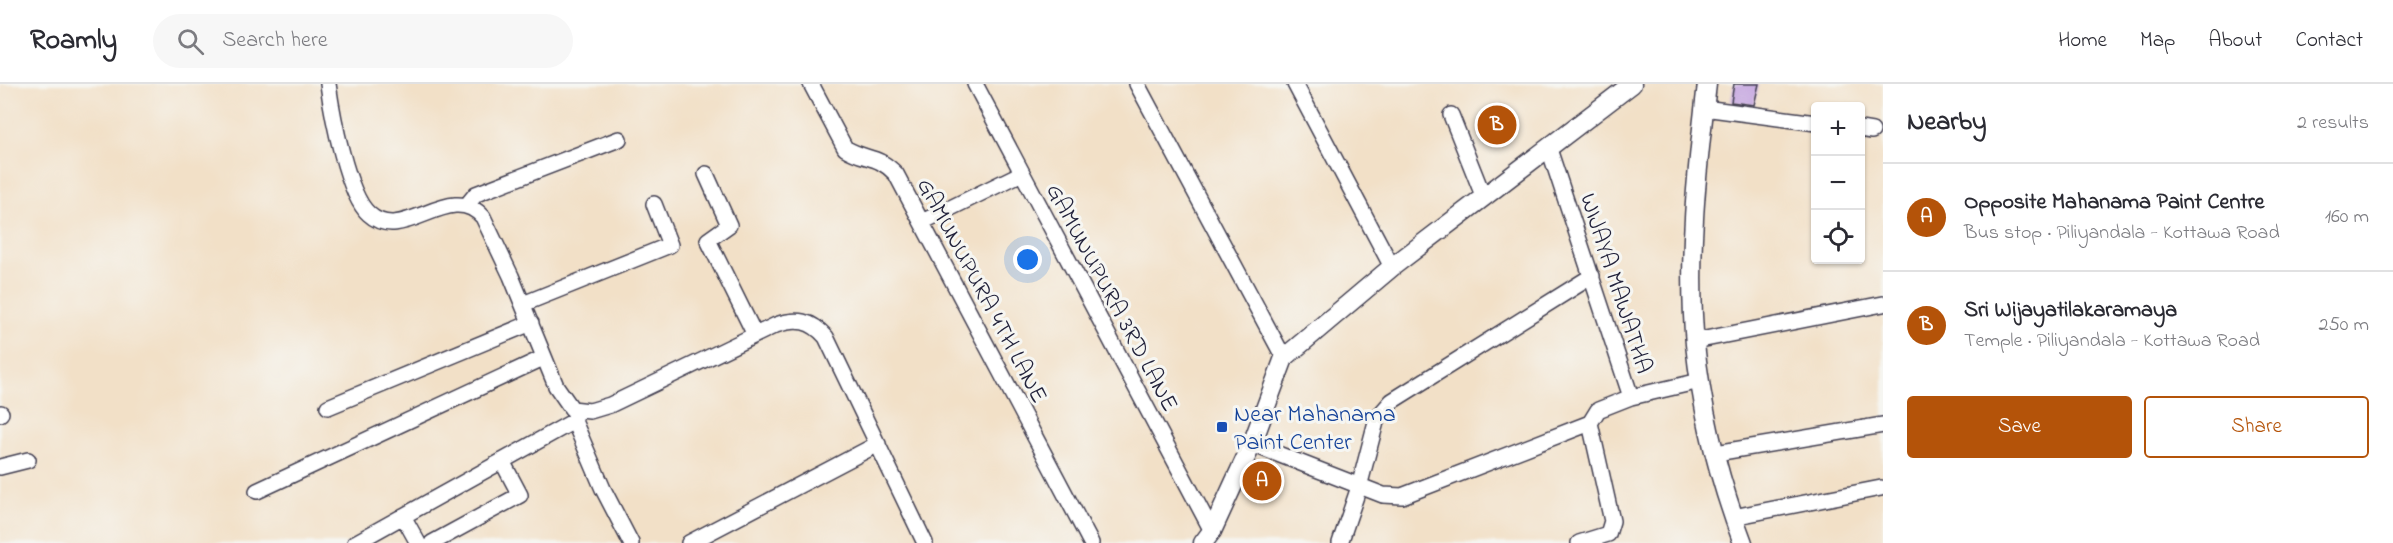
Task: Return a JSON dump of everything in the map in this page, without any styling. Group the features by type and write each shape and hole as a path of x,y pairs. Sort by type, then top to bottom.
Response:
{"main road":[{"path":"1707,84 1693,247 1695,341 1700,381 1716,453 1733,517 1743,543"},
{"path":"1207,537 1252,444 1284,358 1392,267 1549,149 1625,86"}],"street":[{"path":"328,84 336,131 361,205 369,214 379,221 393,223 448,205 467,205 483,217 523,304 543,358 575,416 603,489 631,543"},
{"name":"GAMUNUPURA 4TH LANE","path":"811,84 845,148 855,154 884,161 896,174 1091,543"},
{"name":"GAMUNUPURA 3RD LANE","path":"975,84 1207,537"},
{"path":"1137,84 1284,358"},
{"path":"1295,84 1392,267"},
{"path":"1704,108 1811,122"},
{"path":"1451,115 1485,198"},
{"path":"467,205 476,194 619,139"},
{"name":"WIJAYA MAWATHA","path":"1549,149 1631,397 1700,381"},
{"path":"922,222 1022,173"},
{"path":"706,174 729,225 708,240 755,335"},
{"path":"523,304 670,245 654,204"},
{"path":"1340,543 1359,487 1377,418 1392,401 1592,276"},
{"path":"1695,341 1883,304"},
{"path":"355,543 502,461 575,416 610,405 790,320 801,320 818,328 826,338 925,543"},
{"path":"328,407 531,323"},
{"path":"257,491 543,358"},
{"path":"1252,444 1359,487 1383,495 1402,496 1590,423 1598,410 1631,397"},
{"path":"1579,543 1608,534 1612,521 1590,423"},
{"path":"1716,453 1883,425"},
{"path":"688,543 878,444"},
{"path":"0,467 28,460"},
{"path":"432,543 520,495 502,461"},
{"path":"1733,517 1881,488"},
{"path":"403,516 418,543"}],"building":[{"path":"1734,84 1759,84 1754,105 1731,102"}],"place":[{"name":"Sri Wijayatilakaramaya","path":"1497,125"},
{"name":"Near Mahanama Paint Center","path":"1222,427"},
{"name":"Opposite Mahanama Paint Centre","path":"1262,481"}]}
